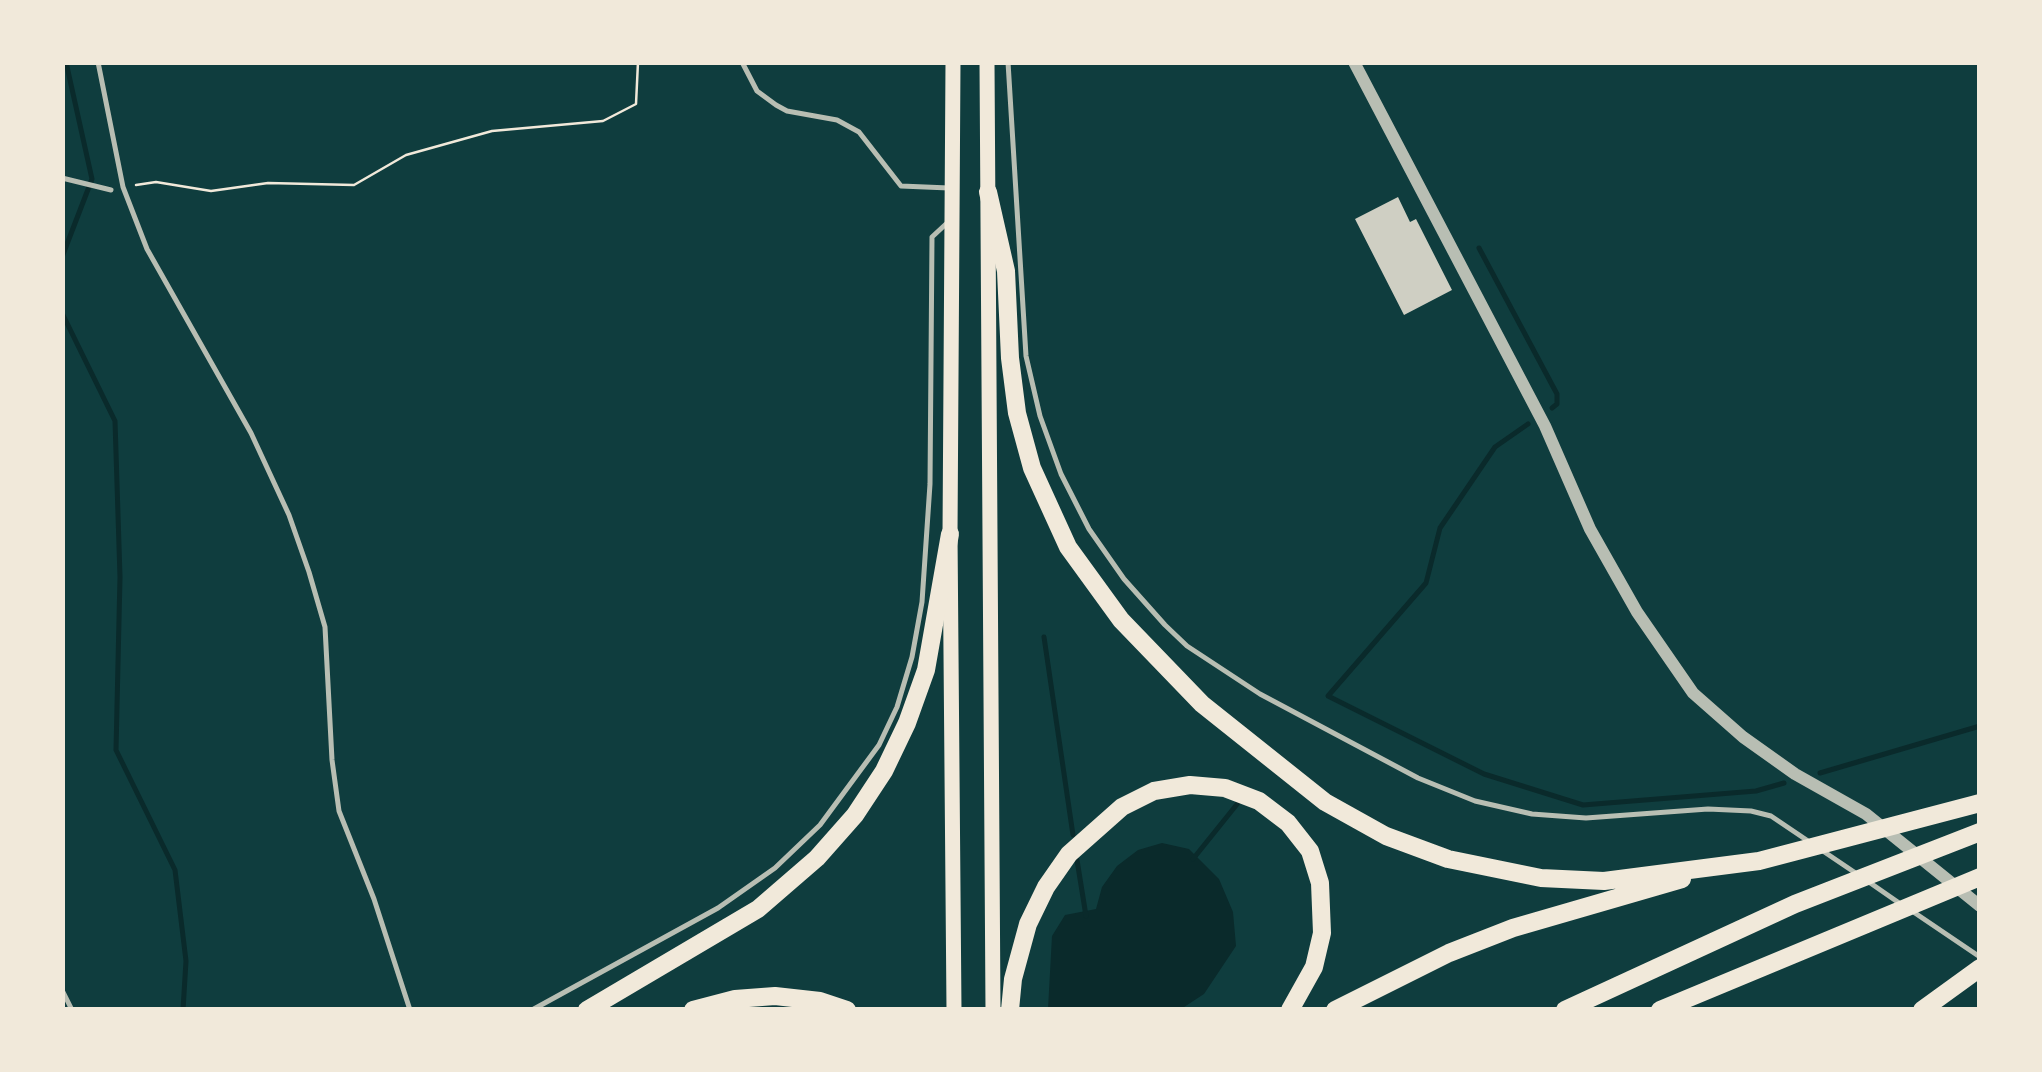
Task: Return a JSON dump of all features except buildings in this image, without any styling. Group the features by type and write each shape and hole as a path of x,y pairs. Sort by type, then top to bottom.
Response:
{"highway":[{"path":"988,192 1006,271 1017,414 1042,494 1068,547 1102,596 1202,704 1325,802 1386,836 1448,859 1510,874 1572,881 1604,881 1760,860 1980,803"},
{"path":"586,1010 758,909 817,858 855,815 884,771 926,670 950,534"},
{"path":"1010,1010 1013,978 1028,924 1046,887 1070,854 1103,821 1138,798 1190,785 1226,788 1259,801 1288,822 1310,851 1320,883 1322,934 1314,966 1290,1010"},
{"path":"1565,1010 1795,904 1980,832"},
{"path":"1335,1010 1448,953 1513,928 1676,881 1701,870"},
{"path":"1660,1010 1980,876"},
{"path":"1922,1010 1980,968"},
{"path":"693,1010 735,999 775,996 820,1001 847,1010"}],"main road":[{"path":"953,62 950,534 954,1010"},
{"path":"987,62 992,1010"}],"street":[{"path":"1354,62 1545,426 1590,529 1638,612 1694,693 1742,737 1795,774 1866,814 1980,906"}],"lane":[{"path":"98,62 122,187 147,250 251,433 289,514 309,572 325,627 332,760 339,811 374,900 410,1010"},
{"path":"742,62 757,91 776,105 848,124 859,132 901,186 952,188"},
{"path":"1008,62 1026,356 1040,416 1061,474 1089,528 1124,579 1176,635 1260,694 1418,778 1475,802 1532,814 1586,818 1708,808 1771,816 1980,957"},
{"path":"62,178 111,190"},
{"path":"532,1010 718,908 776,868 820,824 879,745 897,707 912,657 922,602 930,504 932,238 952,219"},
{"path":"62,990 72,1010"}],"path":[{"path":"122,187 156,182 211,191 268,183 354,184 406,155 492,131 603,122 636,104 638,62"}],"water":[{"path":"1162,843 1189,849 1219,879 1233,912 1236,946 1204,994 1181,1009 1048,1009 1052,936 1065,915 1096,909 1102,887 1117,866 1138,850"}],"waterway":[{"path":"62,257 92,179 66,62"},
{"path":"1479,248 1557,394 1557,404 1552,408"},
{"path":"62,313 115,421 120,577 116,750 175,870 186,961 183,1010"},
{"path":"1528,424 1495,447 1440,528 1426,583 1328,696 1484,774 1583,805 1756,791 1784,783"},
{"path":"1044,637 1073,835"},
{"path":"1820,773 1980,726"},
{"path":"1193,859 1238,803"},
{"path":"1077,860 1086,916"}]}
